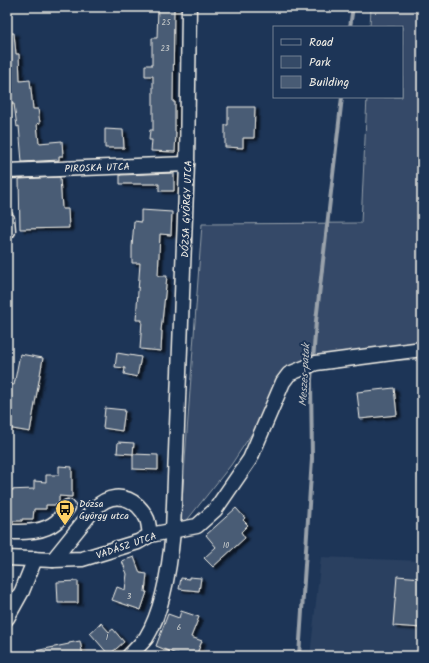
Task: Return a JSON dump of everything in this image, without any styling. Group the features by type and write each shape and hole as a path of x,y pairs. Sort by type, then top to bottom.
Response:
{"street":[{"name":"DÓZSA GYÖRGY UTCA","path":"129,656 146,638 157,615 169,569 173,531 187,164 189,7"},
{"name":"PIROSKA UTCA","path":"7,171 187,164"},
{"path":"7,219 8,231"},
{"name":"VADÁSZ UTCA","path":"7,558 53,560 82,559 138,542 150,535 197,526 215,510 250,459 283,382 289,374 311,365 422,349"},
{"path":"53,560 94,509 101,502 110,498 122,497 133,502 143,511 147,519 150,535"},
{"path":"7,532 28,532 47,527 56,522 68,507"},
{"path":"7,618 22,591 35,559"}],"shaded area":[{"path":"422,467 422,511 418,472"},
{"path":"321,557 422,561 422,656 310,656"}],"green space":[{"path":"371,7 422,7 422,359 297,365 231,465 180,529 202,224 361,223 367,98 403,98 403,26 370,26"}],"building":[{"path":"158,7 174,7 173,102 175,102 175,152 151,151 152,140 149,140 150,130 153,130 153,76 145,76 145,65 152,65 152,38 157,38"},
{"path":"7,33 14,33 16,54 19,54 20,81 30,80 33,109 38,109 40,123 37,124 39,143 62,141 63,156 59,156 59,160 22,162 19,126 17,127 14,104 7,104"},
{"path":"228,107 255,107 254,138 243,138 243,148 225,147 225,125 228,125"},
{"path":"105,129 123,130 124,148 105,148"},
{"path":"174,173 174,191 159,191 159,184 120,184 120,175"},
{"path":"60,177 62,209 68,209 69,228 20,229 19,179"},
{"path":"141,210 172,212 171,235 160,234 158,276 167,276 161,331 161,351 140,349 142,320 136,320 140,263 132,263 132,247 134,221 141,222"},
{"path":"117,353 141,357 137,377 124,374 125,368 115,367"},
{"path":"20,354 43,358 30,432 7,428 7,384 14,385"},
{"path":"394,388 397,415 360,419 357,392"},
{"path":"105,408 125,410 122,431 103,428"},
{"path":"118,442 134,443 133,454 117,453"},
{"path":"133,454 158,455 158,470 133,469"},
{"path":"59,466 72,467 72,497 59,496 59,505 46,505 46,509 34,509 33,519 9,521 9,519 7,519 7,490 34,489 34,481 46,482 46,475 59,475"},
{"path":"236,508 245,518 243,520 248,525 241,532 245,538 213,567 204,558 216,547 206,535"},
{"path":"134,557 140,573 147,574 145,592 147,592 141,610 112,600 117,587 125,590 127,574 122,561"},
{"path":"397,576 422,578 422,628 393,626"},
{"path":"189,577 201,578 199,591 179,589 181,578 189,579"},
{"path":"78,581 78,603 58,603 57,582"},
{"path":"181,611 199,617 191,637 202,641 196,656 181,656 156,646 168,614 179,618"},
{"path":"101,623 109,632 113,629 124,642 109,655 90,633"},
{"path":"80,641 83,656 35,656 35,651"}],"waterway":[{"name":"Meszes-patak","path":"350,26 353,7"},
{"name":"Meszes-patak","path":"313,361 316,321 342,98"},
{"name":"Meszes-patak","path":"299,656 312,459 312,368"}],"place":[{"name":"Dózsa György utca","path":"65,526"}]}
